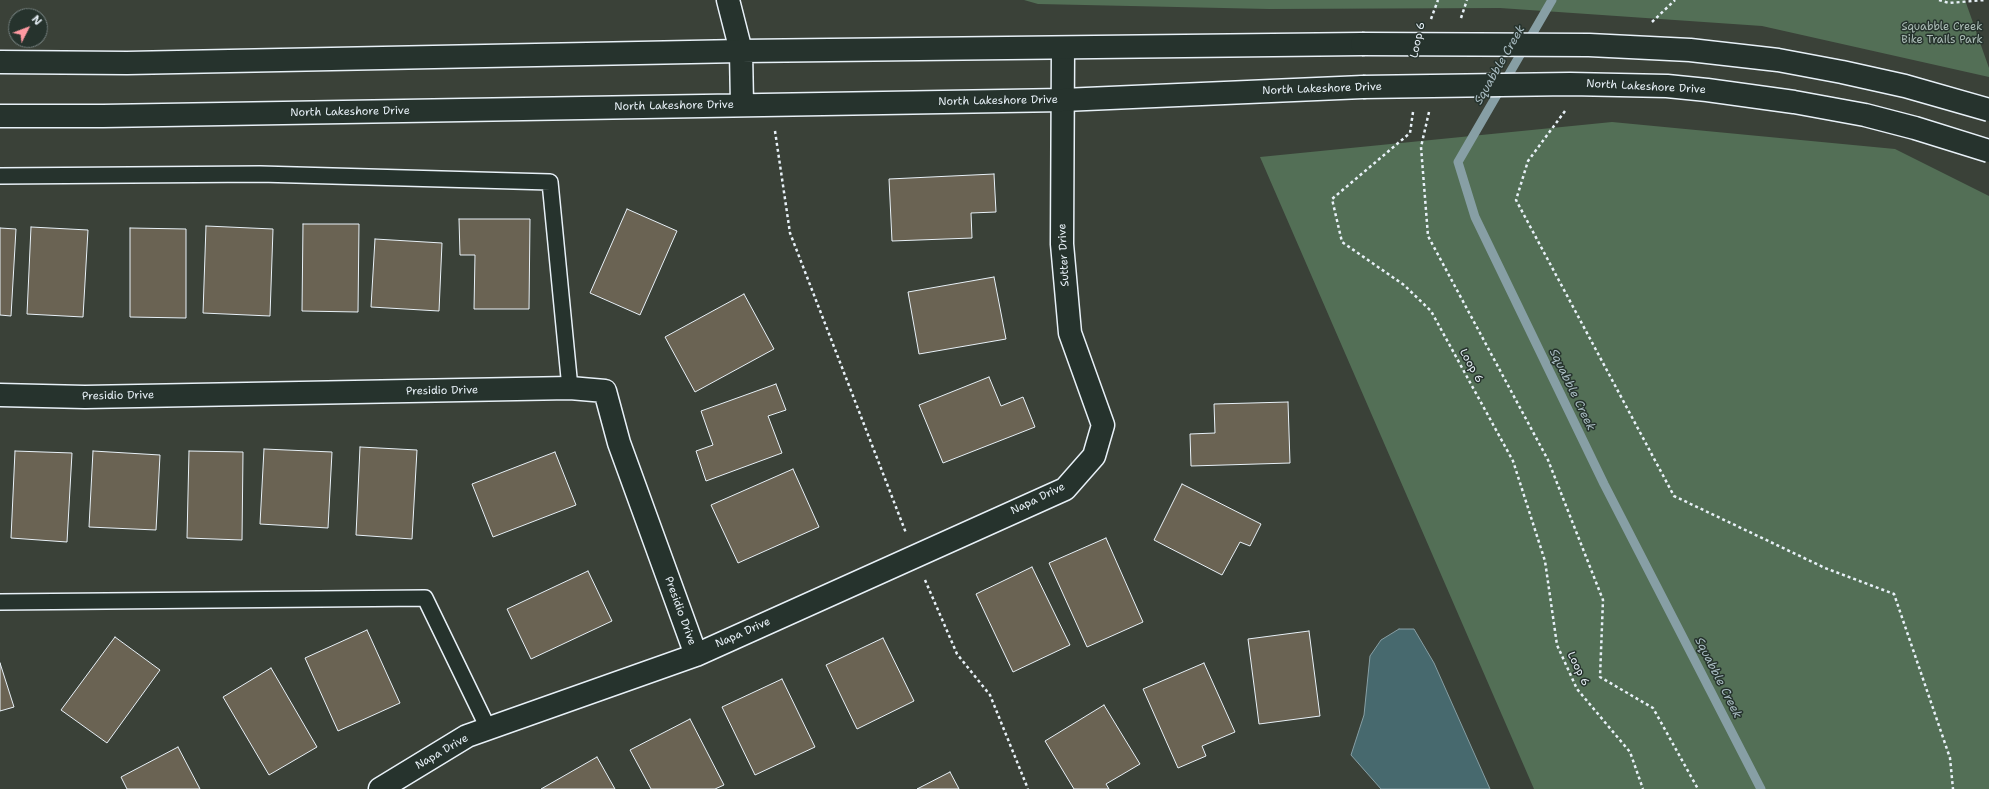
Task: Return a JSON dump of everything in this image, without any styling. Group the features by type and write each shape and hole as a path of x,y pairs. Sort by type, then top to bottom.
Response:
{"main road":[{"path":"728,0 741,51 742,105"},
{"path":"0,62 135,63 741,51 1362,44 1589,45 1690,50 1778,60 1849,73 1925,91 1989,110"},
{"name":"Sutter Drive","path":"1063,48 1062,244 1070,333 1103,425 1094,456"},
{"name":"North Lakeshore Drive","path":"0,116 111,116 1063,100 1363,87 1570,84 1667,86 1794,102 1865,116 1989,151"},
{"name":"Presidio Drive","path":"0,395 85,397 570,388 605,391 619,443 696,655"},
{"name":"Napa Drive","path":"380,789 467,736 696,655 1065,489 1094,456"}],"lane":[{"path":"0,176 260,174 550,182 570,388"},
{"path":"0,602 425,598 488,728"}],"path":[{"name":"Loop 6","path":"1430,20 1438,0"},
{"path":"1460,22 1468,0"},
{"path":"1647,27 1675,0"},
{"path":"1939,0 1949,2 1985,0"},
{"path":"772,104 790,233 915,556 957,654 990,695 1028,789"},
{"name":"Loop 6","path":"1431,108 1421,147 1428,236 1548,460 1604,600 1600,677 1653,708 1698,789"},
{"path":"1567,108 1528,161 1516,200 1674,496 1825,568 1894,594 1950,758 1953,789"},
{"name":"Loop 6","path":"1413,110 1410,132 1332,199 1342,242 1404,285 1431,311 1513,461 1545,561 1557,645 1577,689 1630,752 1643,789"}],"green space":[{"name":"Squabble Creek Bike Trails Park","path":"1024,0 1965,0 1989,68 1989,77 1762,26 1500,8 1269,9 1038,4"},
{"path":"1612,122 1895,149 1989,196 1989,789 1534,789 1260,157"}],"water":[{"path":"1399,629 1414,629 1434,663 1490,789 1381,789 1351,755 1364,715 1370,656 1381,640"}],"building":[{"path":"994,174 996,212 971,213 972,238 892,241 889,179"},
{"path":"627,209 677,231 640,315 590,293"},
{"path":"459,219 530,219 529,309 474,309 475,255 460,255"},
{"path":"303,224 359,224 358,312 302,311"},
{"path":"206,226 273,229 270,316 203,313"},
{"path":"31,227 88,230 83,317 27,314"},
{"path":"0,228 16,229 11,316 0,315"},
{"path":"130,228 186,229 186,318 130,317"},
{"path":"375,239 442,243 439,311 371,307"},
{"path":"994,277 1006,339 919,354 908,292"},
{"path":"744,294 774,349 695,392 665,337"},
{"path":"989,377 1001,406 1023,397 1035,427 943,463 919,405"},
{"path":"776,384 786,410 768,416 782,453 706,481 696,451 713,445 701,411"},
{"path":"1288,402 1290,463 1191,466 1190,434 1215,433 1214,404"},
{"path":"360,447 417,450 412,539 356,535"},
{"path":"264,449 332,452 328,528 260,524"},
{"path":"15,451 72,453 67,542 11,538"},
{"path":"93,451 160,455 156,530 89,527"},
{"path":"189,451 243,452 242,540 187,538"},
{"path":"555,452 576,505 493,537 472,484"},
{"path":"793,469 819,527 738,563 711,505"},
{"path":"1182,484 1261,524 1250,546 1240,542 1222,575 1154,540"},
{"path":"1106,538 1143,622 1087,647 1049,563"},
{"path":"1032,567 1070,645 1013,672 976,594"},
{"path":"588,571 612,621 531,659 507,609"},
{"path":"367,630 400,703 338,731 305,658"},
{"path":"1309,631 1320,716 1259,724 1248,639"},
{"path":"115,637 160,670 107,743 61,710"},
{"path":"883,638 914,701 857,729 826,665"},
{"path":"0,663 14,707 0,711"},
{"path":"1204,663 1235,732 1202,746 1206,756 1178,768 1143,689"},
{"path":"271,668 317,747 269,775 223,697"},
{"path":"782,679 815,747 755,775 722,707"},
{"path":"1104,705 1140,764 1106,784 1109,789 1074,789 1045,741"},
{"path":"690,719 724,785 715,789 651,789 630,750"},
{"path":"178,747 200,789 127,789 121,777"},
{"path":"597,757 615,789 541,789"},
{"path":"950,772 959,789 917,789"}],"waterway":[{"name":"Squabble Creek","path":"1552,0 1458,162 1475,217 1604,484 1761,789"}]}
